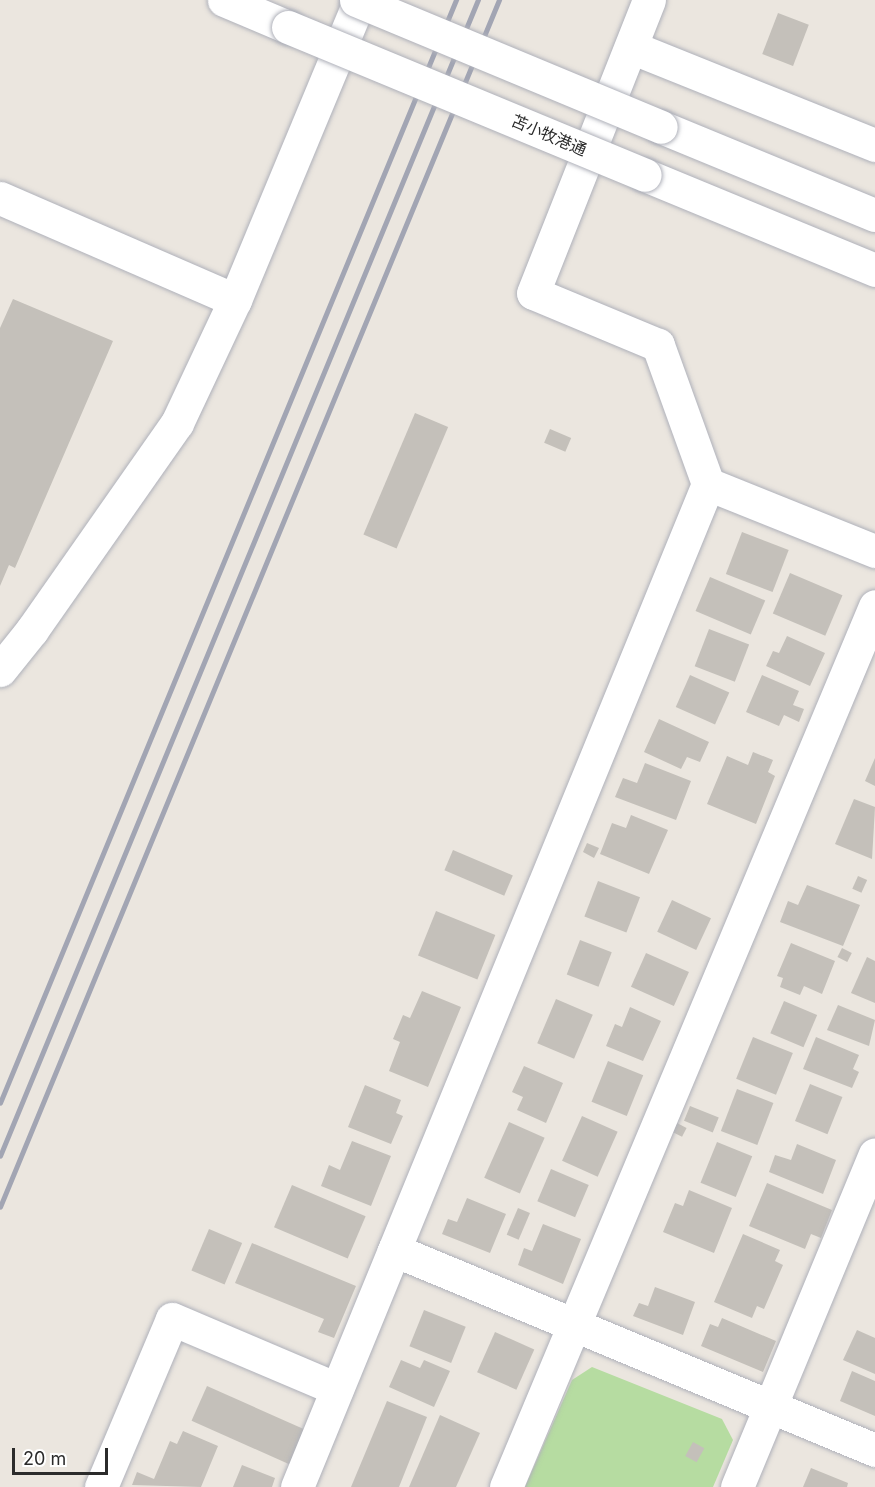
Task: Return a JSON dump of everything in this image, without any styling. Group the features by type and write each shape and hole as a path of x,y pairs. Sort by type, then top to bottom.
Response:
{"street":[{"name":"苫小牧港通","path":"224,0 875,270"},
{"path":"0,669 33,630 177,423 235,300 358,0 875,215"},
{"path":"297,1487 708,484 658,345 533,293 649,0"},
{"path":"631,46 875,145"},
{"path":"0,198 235,300"},
{"path":"708,484 875,551"},
{"path":"506,1487 875,606"},
{"path":"737,1487 875,1154"},
{"path":"394,1250 875,1450"},
{"path":"102,1487 172,1319 337,1389"}],"green space":[{"path":"592,1367 722,1419 733,1440 713,1487 525,1487 572,1380"}],"building":[{"path":"778,13 809,25 793,66 762,54"},
{"path":"13,299 113,341 15,568 9,565 0,586 0,328"},
{"path":"415,413 448,427 397,549 363,535"},
{"path":"550,429 571,438 565,452 544,443"},
{"path":"742,532 789,550 773,592 726,574"},
{"path":"790,573 842,595 825,636 773,614"},
{"path":"710,577 765,600 751,635 696,611"},
{"path":"709,629 749,644 735,682 695,666"},
{"path":"787,636 825,653 810,686 766,666 773,651 779,653"},
{"path":"690,675 729,692 715,724 676,707"},
{"path":"762,675 799,691 793,705 804,709 799,722 784,715 779,726 746,712"},
{"path":"659,719 709,742 700,762 687,757 681,769 644,752"},
{"path":"753,752 773,760 768,772 775,776 756,824 707,804 727,756 748,765"},
{"path":"875,758 875,786 865,781"},
{"path":"645,763 691,781 676,820 615,797 623,778 637,783"},
{"path":"854,799 875,807 872,859 835,844"},
{"path":"631,815 668,830 649,874 600,854 612,823 626,828"},
{"path":"587,843 599,848 594,858 583,852"},
{"path":"453,850 513,875 504,896 444,870"},
{"path":"858,876 867,880 861,893 852,889"},
{"path":"598,881 640,897 626,933 584,916"},
{"path":"807,885 860,905 843,946 780,922 788,901 798,905"},
{"path":"672,900 711,918 696,950 657,932"},
{"path":"436,911 495,935 477,979 418,956"},
{"path":"580,940 612,952 598,987 567,975"},
{"path":"791,943 835,961 822,994 804,986 800,995 780,987 783,978 777,976"},
{"path":"842,948 852,953 847,962 837,957"},
{"path":"646,953 689,972 674,1006 631,987"},
{"path":"867,957 875,961 875,1003 851,993"},
{"path":"422,991 461,1007 428,1087 389,1071 400,1042 393,1039 403,1015 410,1018"},
{"path":"556,999 593,1015 574,1059 537,1043"},
{"path":"784,1001 817,1015 803,1047 770,1033"},
{"path":"838,1005 875,1020 869,1046 827,1030"},
{"path":"630,1007 661,1021 643,1061 606,1046 615,1024 622,1027"},
{"path":"753,1037 793,1053 776,1095 736,1079"},
{"path":"816,1037 859,1055 853,1069 859,1072 852,1088 803,1069"},
{"path":"608,1061 643,1075 627,1116 592,1102"},
{"path":"524,1066 563,1083 546,1123 517,1110 523,1097 512,1092"},
{"path":"810,1084 842,1097 827,1134 795,1121"},
{"path":"365,1085 401,1100 396,1113 403,1116 391,1144 348,1127"},
{"path":"737,1089 773,1103 757,1145 721,1131"},
{"path":"690,1106 719,1118 713,1132 684,1121"},
{"path":"582,1116 618,1132 598,1177 562,1161"},
{"path":"509,1122 545,1138 520,1194 484,1178"},
{"path":"675,1122 687,1128 682,1137 670,1131"},
{"path":"352,1141 391,1156 371,1206 321,1186 329,1165 340,1170"},
{"path":"717,1142 752,1156 736,1197 701,1183"},
{"path":"797,1144 836,1160 823,1194 769,1172 775,1155 791,1160"},
{"path":"551,1169 589,1185 575,1217 537,1201"},
{"path":"767,1183 832,1210 821,1238 811,1234 805,1249 749,1226"},
{"path":"292,1185 366,1216 348,1259 274,1227"},
{"path":"689,1190 732,1208 714,1253 663,1232 675,1203 683,1206"},
{"path":"467,1198 506,1214 490,1253 442,1234 448,1219 457,1222"},
{"path":"518,1208 530,1213 519,1240 507,1235"},
{"path":"543,1224 581,1239 563,1284 518,1265 524,1248 532,1251"},
{"path":"209,1229 242,1243 225,1284 191,1270"},
{"path":"743,1234 780,1250 775,1261 783,1265 764,1309 757,1306 752,1318 714,1302"},
{"path":"252,1243 356,1286 334,1338 318,1332 324,1319 235,1283"},
{"path":"655,1287 695,1302 683,1335 633,1316 639,1303 648,1306"},
{"path":"424,1310 466,1327 451,1363 409,1346"},
{"path":"722,1318 776,1341 763,1372 701,1346 710,1324 718,1327"},
{"path":"857,1330 875,1338 875,1374 843,1360"},
{"path":"495,1332 534,1349 516,1390 477,1372"},
{"path":"401,1360 420,1368 424,1360 450,1371 434,1407 389,1387"},
{"path":"852,1371 875,1381 875,1416 840,1401"},
{"path":"207,1386 307,1431 292,1465 192,1421"},
{"path":"387,1401 427,1417 399,1487 351,1487"},
{"path":"440,1415 480,1433 456,1487 409,1487"},
{"path":"183,1431 218,1446 201,1487 132,1485 137,1472 154,1479 170,1441 177,1444"},
{"path":"693,1442 704,1448 697,1462 685,1456"},
{"path":"242,1465 275,1478 272,1487 233,1487"},
{"path":"811,1468 848,1483 847,1487 803,1487"}],"railway":[{"path":"0,1103 456,0"},
{"path":"0,1156 478,0"},
{"path":"0,1207 499,0"}]}
